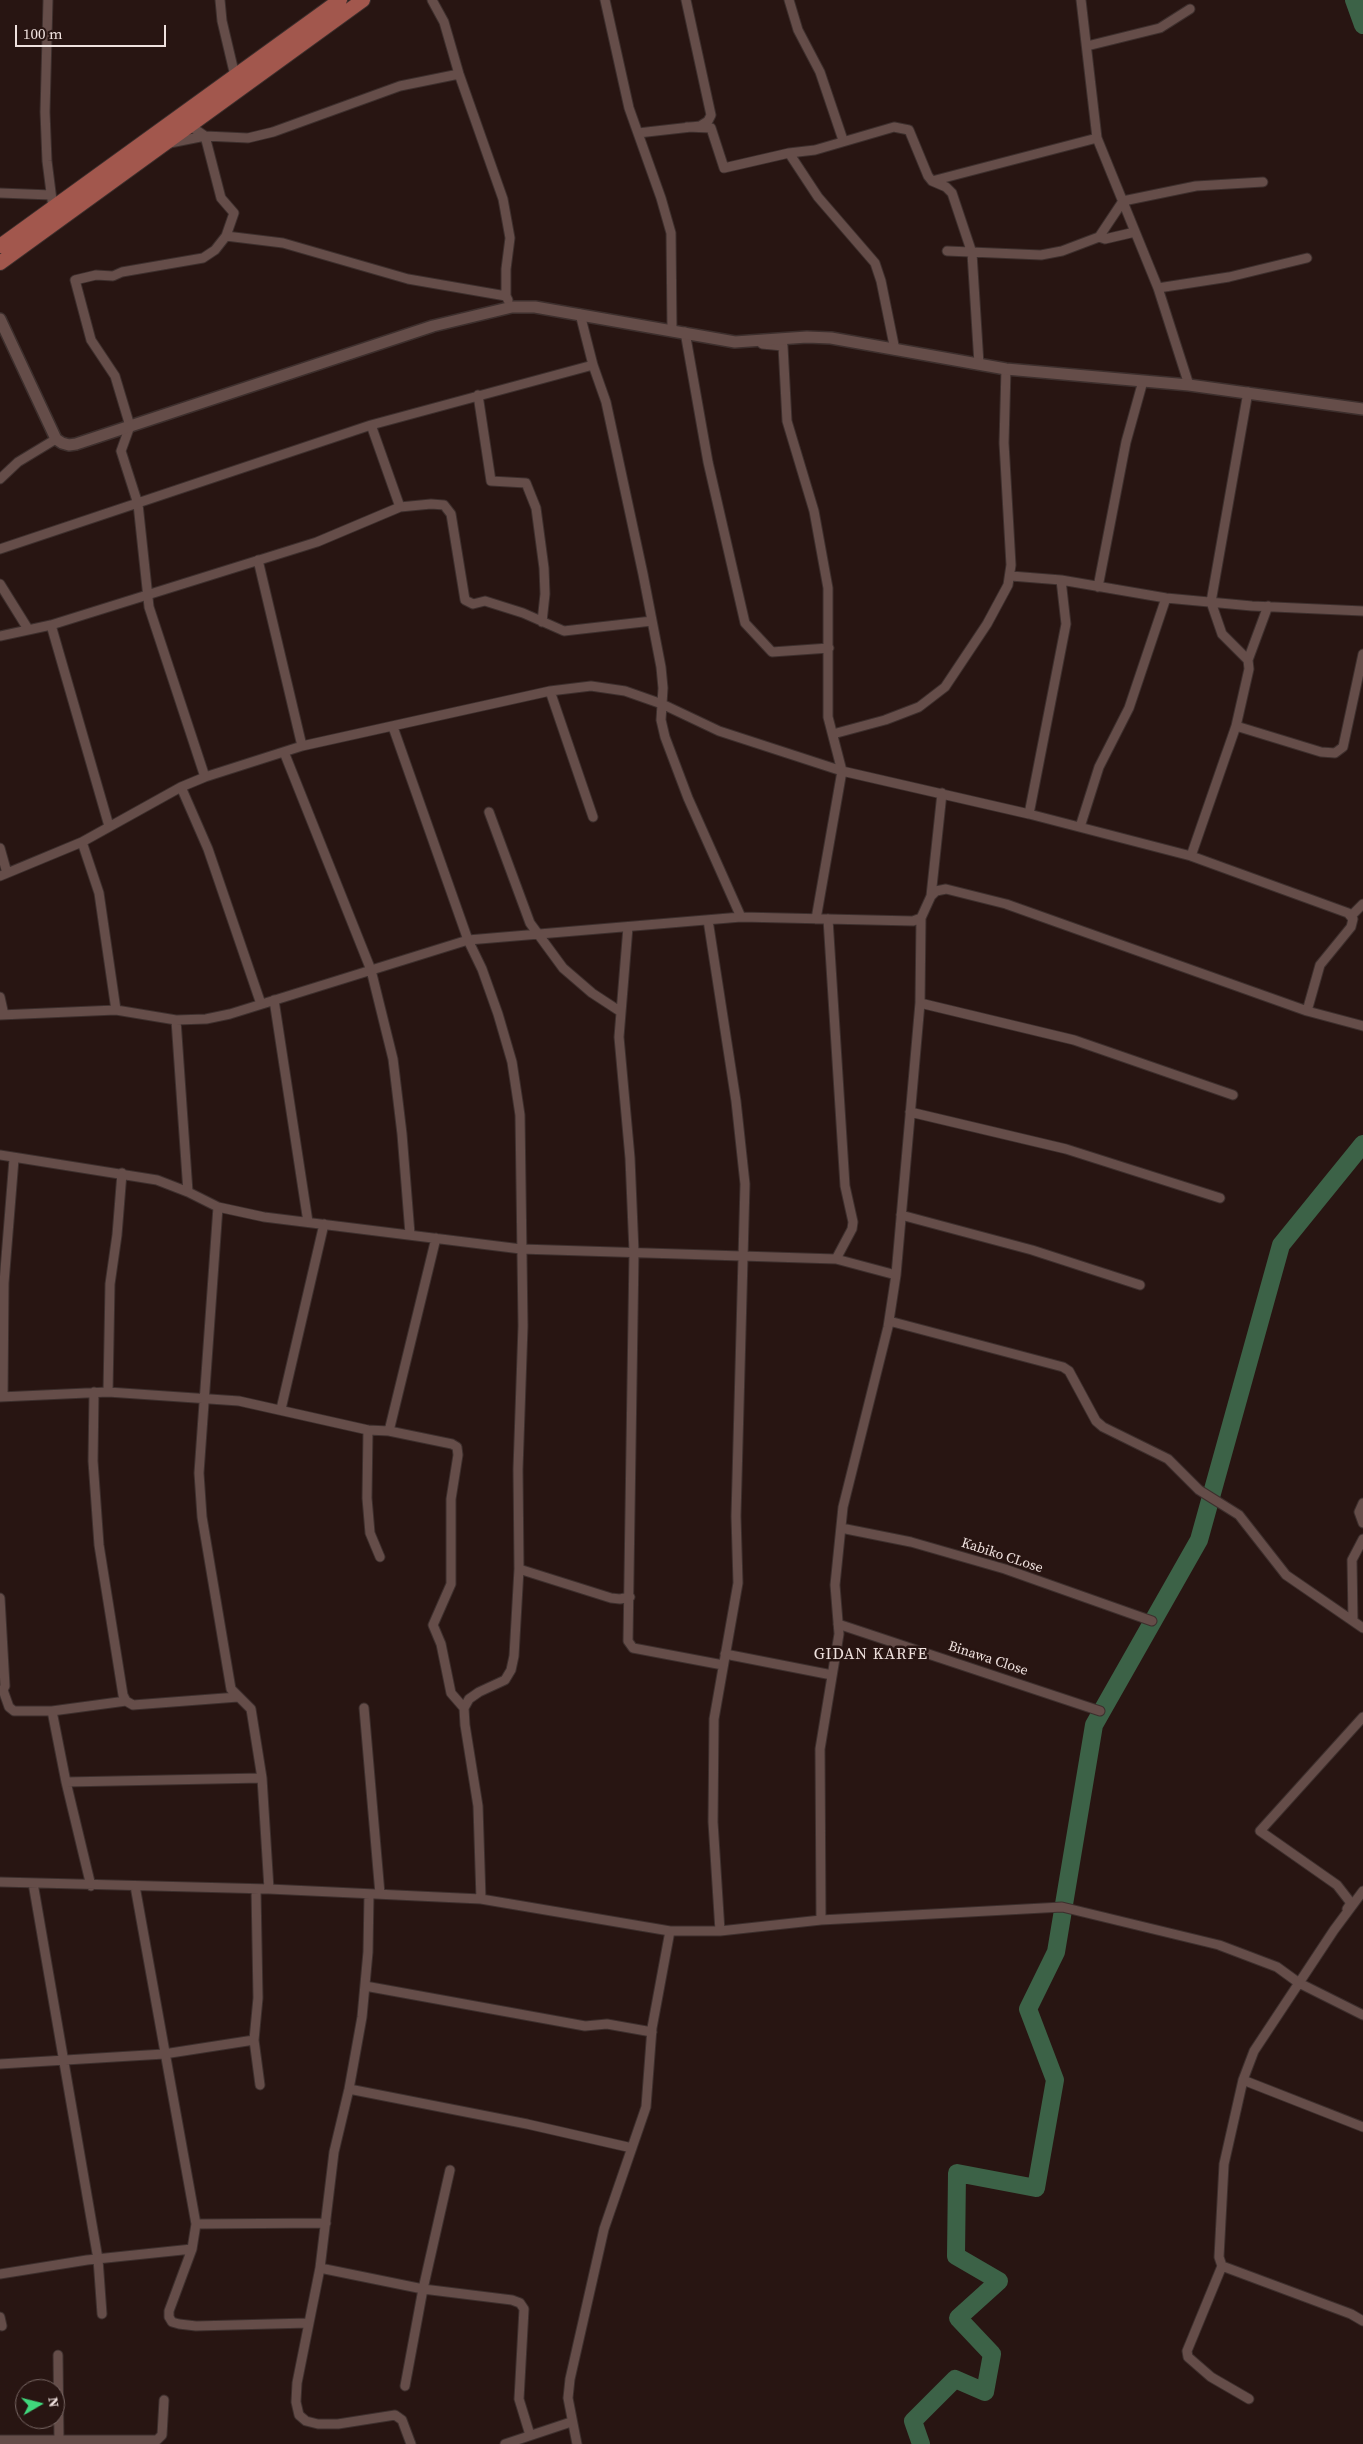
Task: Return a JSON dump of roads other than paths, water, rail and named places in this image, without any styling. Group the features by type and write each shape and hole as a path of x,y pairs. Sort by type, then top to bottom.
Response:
{"main road":[{"path":"0,246 52,202 235,76 340,0"},
{"path":"0,263 363,0"}],"street":[{"path":"0,193 52,202 47,161 45,112 48,0"},
{"path":"220,0 222,21 235,76"},
{"path":"432,0 444,22 459,74 503,199 510,238 506,269 506,296 512,307"},
{"path":"605,0 629,108 661,198 671,233 672,330"},
{"path":"638,133 700,126 708,121 711,115 686,0"},
{"path":"789,0 798,30 820,72 844,140"},
{"path":"1081,0 1097,138 1158,288 1189,385"},
{"path":"1087,46 1160,28 1190,9"},
{"path":"162,145 205,136 248,138 273,132 400,86 459,74"},
{"path":"189,125 205,136 221,198 234,213 226,236 215,250 203,258 122,272 113,276 96,275 75,280 91,340 115,376 130,426 121,451 138,504 149,607 205,777"},
{"path":"686,127 711,128 724,168 789,153 815,150 894,127 902,127 909,130 932,181 946,187 952,193 972,253 979,364"},
{"path":"932,181 1097,138"},
{"path":"789,153 818,197 875,263 881,281 895,350"},
{"path":"947,250 972,253 1041,255 1062,251 1099,237 1122,201 1196,186 1264,182"},
{"path":"1099,237 1105,239 1135,232"},
{"path":"226,236 283,243 408,279 506,296"},
{"path":"1158,288 1229,277 1307,258"},
{"path":"0,319 56,439 62,443 76,444 433,326 512,307 535,307 735,342 783,346 787,421 814,511 828,588 828,717 842,771 816,919"},
{"path":"580,314 593,365 606,402 652,621 661,667 662,720 666,737 684,789 740,917"},
{"path":"685,332 708,462 745,623 772,652 829,648"},
{"path":"735,342 807,337 831,338 1006,369 1189,385 1363,409"},
{"path":"0,549 372,424 593,365"},
{"path":"833,734 885,720 919,707 945,687 987,624 1008,585 1011,576 1004,444 1006,369"},
{"path":"1098,587 1126,442 1144,381"},
{"path":"1248,392 1211,602 1222,634 1248,660"},
{"path":"478,395 491,481 526,483 536,508 544,568 545,594 542,622"},
{"path":"372,424 400,507"},
{"path":"0,479 18,462 56,439"},
{"path":"0,636 51,625 317,542 400,507 431,504 444,505 451,514 465,600 473,604 485,601 523,613 564,631 652,621"},
{"path":"258,560 302,746"},
{"path":"1011,576 1061,580 1166,598 1363,611"},
{"path":"1029,814 1066,624 1061,580"},
{"path":"0,584 28,629"},
{"path":"1080,827 1099,767 1129,708 1166,598"},
{"path":"1191,856 1236,726 1249,668 1248,660 1268,606"},
{"path":"51,625 109,826"},
{"path":"1236,726 1322,752 1335,753 1343,746 1363,654"},
{"path":"0,848 3,875 82,842 181,787 205,777 302,746 550,691 592,686 625,692 662,704 719,731 842,771 1029,814 1191,856 1348,912 1351,916 1351,927 1320,965 1307,1011"},
{"path":"550,691 593,817"},
{"path":"393,727 468,940 495,1005 512,1062 520,1115 523,1326 518,1469 520,1569 514,1656 511,1670 505,1680 479,1692 469,1699 464,1708 478,1806 481,1899"},
{"path":"284,752 371,970 393,1060 402,1134 410,1234"},
{"path":"181,787 208,849 261,1004"},
{"path":"931,896 942,794"},
{"path":"489,812 524,910 537,933 563,968 592,993 621,1012"},
{"path":"82,842 99,894 116,1010"},
{"path":"822,1920 820,1749 839,1634 835,1584 843,1507 889,1321 896,1275 920,1003 920,918 931,896 936,891 946,889 1006,904 1307,1011 1363,1026"},
{"path":"1351,916 1363,904"},
{"path":"0,997 2,1015 116,1010 176,1020 214,1017 468,940 740,917 913,921 920,918"},
{"path":"828,919 845,1186 853,1222 852,1229 836,1259"},
{"path":"708,920 736,1101 746,1184 736,1502 738,1583 714,1719 713,1777 720,1931"},
{"path":"628,927 619,1038 630,1158 634,1252 628,1641 633,1648 723,1665"},
{"path":"274,1000 308,1222"},
{"path":"920,1003 1074,1040 1233,1095"},
{"path":"176,1020 188,1192"},
{"path":"910,1112 1066,1149 1220,1198"},
{"path":"0,1155 14,1159 122,1173 157,1180 188,1192 218,1207 308,1222 521,1249 836,1259 896,1275"},
{"path":"14,1159 4,1283 1,1397 108,1392 239,1401 368,1430 389,1431 452,1444 457,1447 458,1455 451,1499 451,1584 432,1625 441,1644 451,1693 464,1708"},
{"path":"108,1392 110,1284 117,1235 122,1173"},
{"path":"218,1207 199,1473 202,1517 230,1689 238,1698 252,1708 262,1778 269,1889"},
{"path":"901,1215 1032,1250 1140,1285"},
{"path":"281,1409 324,1224"},
{"path":"389,1431 436,1238"},
{"path":"889,1321 1062,1367 1069,1371 1096,1421 1103,1427 1168,1459 1199,1490 1239,1515 1286,1575 1363,1628"},
{"path":"94,1392 93,1461 100,1545 123,1695 126,1701 133,1705 238,1698"},
{"path":"368,1430 367,1498 370,1533 380,1557"},
{"path":"1363,1503 1359,1512 1363,1523"},
{"name":"Kabiko CLose","path":"841,1528 911,1542 1004,1570 1152,1622"},
{"path":"1353,1621 1352,1560 1363,1539"},
{"path":"520,1569 612,1598 620,1600 630,1597"},
{"path":"0,1598 5,1686 2,1690 9,1707 14,1711 52,1711 126,1701"},
{"name":"Binawa Close","path":"838,1624 1100,1711"},
{"path":"725,1654 832,1675"},
{"path":"364,1708 380,1894"},
{"path":"52,1711 66,1782 91,1886"},
{"path":"1250,2399 1210,2377 1188,2357 1187,2350 1222,2266 1219,2257 1224,2164 1243,2080 1254,2051 1351,1903 1337,1886 1260,1831 1363,1717"},
{"path":"66,1782 262,1778"},
{"path":"0,1882 91,1886 269,1889 481,1899 670,1931 720,1931 822,1920 1062,1907 1219,1945 1277,1968 1299,1983 1363,2015"},
{"path":"33,1883 98,2259 102,2314"},
{"path":"135,1886 196,2224 192,2249 169,2311 172,2322 196,2326 308,2324"},
{"path":"256,1889 258,1974 254,2040 260,2085"},
{"path":"1334,1930 1363,1891"},
{"path":"369,1894 366,1986 349,2089 334,2152 320,2268 297,2383 296,2402 299,2415 306,2422 318,2424 338,2424 395,2415 402,2420 411,2444"},
{"path":"577,2444 571,2422 568,2398 570,2379 604,2230 646,2107 652,2032 670,1931"},
{"path":"366,1986 585,2026 607,2024 652,2032"},
{"path":"0,2064 164,2054 254,2040"},
{"path":"1243,2080 1363,2127"},
{"path":"349,2089 527,2124 632,2148"},
{"path":"405,2386 423,2289 450,2170"},
{"path":"196,2224 326,2223"},
{"path":"0,2274 98,2259 192,2249"},
{"path":"1222,2266 1351,2314 1363,2321"},
{"path":"320,2268 423,2289 512,2300 520,2303 524,2309 519,2399 530,2435"},
{"path":"0,2317 2,2326"},
{"path":"58,2355 59,2440"},
{"path":"0,2440 157,2440 162,2435 164,2400"},
{"path":"505,2444 571,2422"}],"waterway":[{"path":"1354,0 1363,25"},
{"path":"921,2444 913,2421 955,2379 985,2392 992,2354 958,2318 999,2281 956,2256 957,2173 1036,2188 1055,2080 1028,2009 1056,1952 1094,1725 1199,1540 1281,1245 1363,1144"}],"district":[{"name":"GIDAN KARFE","path":"871,1655"}]}
